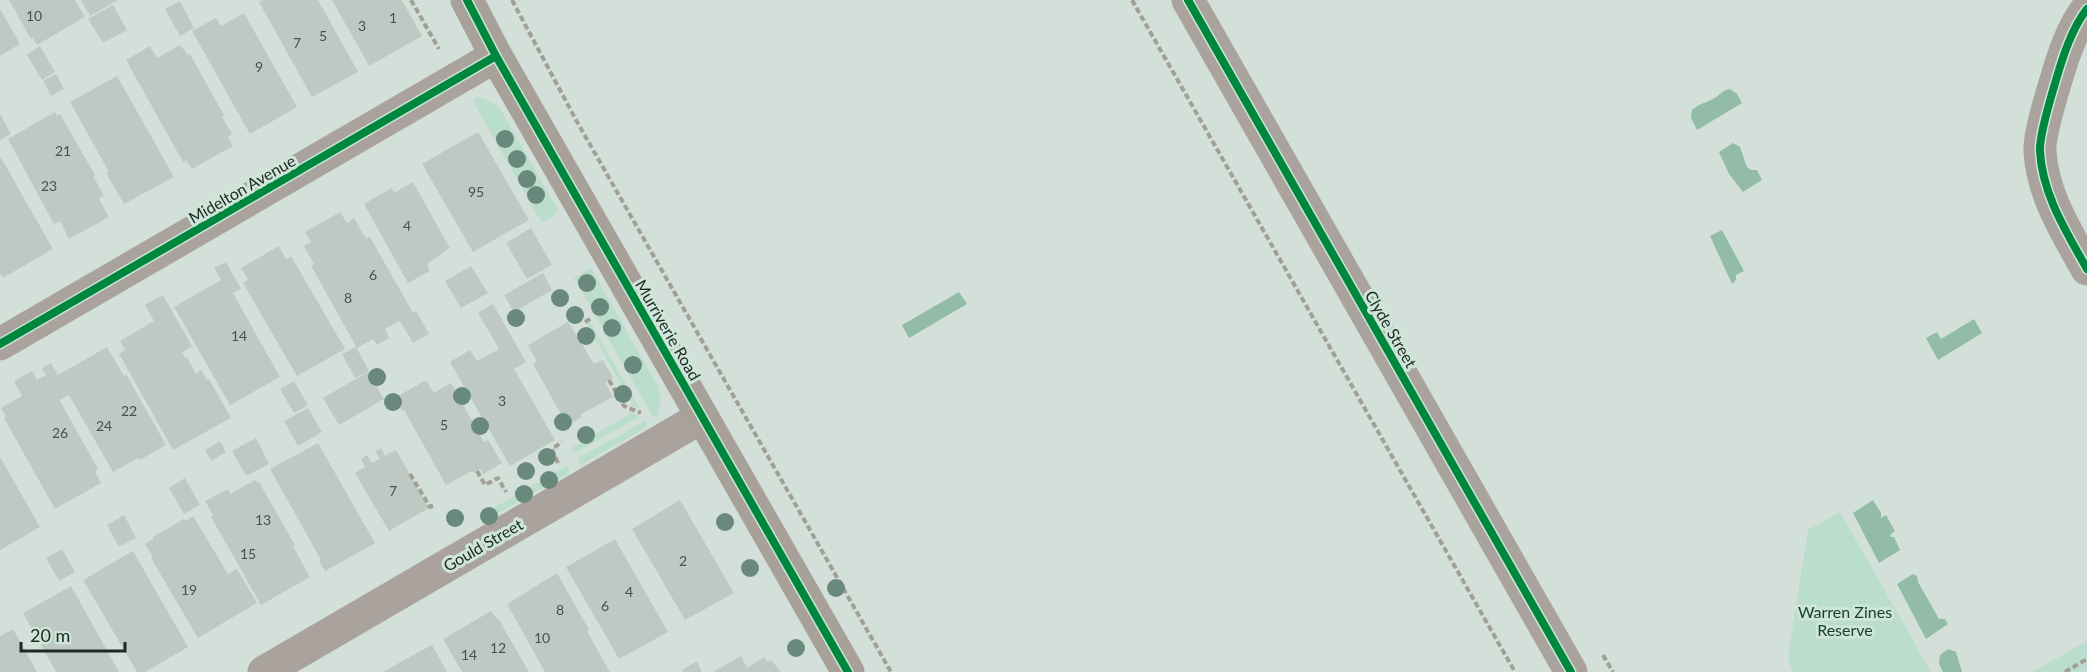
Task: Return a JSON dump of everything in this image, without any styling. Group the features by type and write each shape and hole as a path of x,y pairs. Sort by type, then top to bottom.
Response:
{"street":[{"name":"Murriverie Road","path":"467,0 496,56 848,672"},
{"name":"Clyde Street","path":"1188,0 1571,672"},
{"path":"2087,9 2062,58 2048,108 2040,150 2048,192 2067,234 2087,269"},
{"name":"Midelton Avenue","path":"0,344 496,56"},
{"name":"Gould Street","path":"264,672 702,417"}],"path":[{"path":"411,0 442,54"},
{"path":"512,0 582,130 891,672"},
{"path":"1132,0 1515,672"},
{"path":"585,322 592,318"},
{"path":"609,380 624,406 631,409"},
{"path":"555,457 552,449 562,442"},
{"path":"477,471 485,485 498,478 504,487"},
{"path":"410,474 430,507 434,505"},
{"path":"2065,672 2087,659"}],"green space":[{"path":"475,97 496,104 501,110 558,210 554,216 542,223 474,103"},
{"path":"591,268 657,385 661,398 657,417 652,415 574,278"},
{"path":"590,322 640,409 632,406 587,324"},
{"path":"630,412 641,416 575,453 571,448 630,414"},
{"path":"647,420 647,427 581,465 578,458"},
{"path":"568,465 569,473 486,520 483,514"},
{"name":"Warren Zines Reserve","path":"1840,512 1931,672 1792,672 1788,658 1808,530"},
{"path":"2087,641 2087,669 2081,672 2032,672"}],"shaded area":[{"path":"1730,89 1737,94 1742,103 1697,130 1691,118 1692,110"},
{"path":"1733,143 1740,147 1747,167 1757,170 1762,180 1743,192 1729,174 1719,152"},
{"path":"1722,230 1744,271 1736,275 1736,280 1732,284 1710,236"},
{"path":"959,292 967,304 909,338 902,325"},
{"path":"1974,319 1982,333 1938,360 1926,338 1937,332 1941,339"},
{"path":"1873,500 1881,513 1881,518 1886,515 1895,531 1890,535 1894,537 1900,550 1879,563 1853,513"},
{"path":"1913,574 1917,576 1918,582 1939,619 1945,619 1948,624 1926,639 1897,584"},
{"path":"1948,649 1956,652 1962,672 1943,672 1939,664 1940,655"}],"building":[{"path":"9,0 75,0 85,17 37,45 33,38 31,39"},
{"path":"81,0 118,0 90,16"},
{"path":"263,0 318,0 358,72 312,97 259,2"},
{"path":"332,0 402,0 422,36 369,66"},
{"path":"180,1 194,28 180,36 165,9"},
{"path":"113,5 127,30 103,43 88,19"},
{"path":"0,9 20,44 0,56"},
{"path":"244,13 297,107 250,134 192,31 216,18 221,26"},
{"path":"180,45 188,55 190,54 232,134 228,137 233,146 192,169 186,160 183,162 126,60 150,46 157,58"},
{"path":"40,46 55,72 42,80 27,55"},
{"path":"56,74 64,89 51,96 43,81"},
{"path":"117,76 174,177 124,204 70,102"},
{"path":"55,112 57,116 60,114 95,175 93,176 104,196 99,199 109,217 69,239 60,221 54,224 8,139"},
{"path":"0,114 11,134 0,140"},
{"path":"478,132 529,220 473,252 422,164"},
{"path":"0,156 53,249 3,278 0,273"},
{"path":"413,182 450,248 427,264 430,271 408,283 364,204 392,188 394,193"},
{"path":"340,212 347,223 354,218 366,239 370,237 413,313 416,311 429,334 413,343 400,321 385,329 389,338 377,345 373,339 357,348 311,266 314,264 304,246 311,242 305,232"},
{"path":"531,228 552,265 527,279 506,243"},
{"path":"279,246 286,259 291,256 345,349 297,376 243,283 248,280 241,268"},
{"path":"226,262 241,289 233,293 280,377 230,405 174,307 221,280 214,268"},
{"path":"471,266 488,293 461,308 445,281"},
{"path":"543,273 552,290 514,312 504,295"},
{"path":"163,295 192,346 182,352 185,358 187,357 196,374 201,370 207,380 209,379 231,418 173,450 119,354 125,350 120,341 154,321 145,305"},
{"path":"493,304 526,362 514,369 555,440 510,466 450,362 470,350 477,361 499,349 478,313"},
{"path":"568,322 594,364 603,360 613,378 605,382 613,397 581,414 582,417 567,425 533,364 537,362 528,345"},
{"path":"107,347 124,376 126,374 166,445 113,472 69,395 60,400 54,390 98,469 95,472 101,483 55,509 4,418 6,416 1,408 22,396 14,381 32,371 37,380 46,375 42,368 51,363 58,375"},
{"path":"356,347 369,371 355,378 342,354"},
{"path":"368,372 384,399 339,425 323,398"},
{"path":"426,380 434,393 451,383 484,442 488,440 502,463 483,474 480,469 473,473 472,471 446,485 395,398"},
{"path":"294,381 308,405 294,413 280,389"},
{"path":"308,408 322,432 298,446 284,421"},
{"path":"256,438 269,464 246,476 232,451"},
{"path":"220,441 226,452 211,461 205,450"},
{"path":"318,443 375,543 325,571 270,469"},
{"path":"381,448 385,456 396,450 429,508 389,531 355,473 365,467 361,459 367,455 372,463 380,459 375,451"},
{"path":"0,457 40,527 0,550"},
{"path":"185,478 200,505 184,514 169,488"},
{"path":"255,480 259,482 295,545 293,546 310,577 261,605 211,517 213,515 205,501 228,489 230,494"},
{"path":"680,500 734,593 685,620 632,529"},
{"path":"124,515 136,538 119,547 107,525"},
{"path":"193,516 228,574 237,569 257,603 198,638 145,544 153,537"},
{"path":"615,539 668,632 619,659 566,567"},
{"path":"62,549 75,572 59,581 46,558"},
{"path":"133,551 188,647 145,672 137,672 83,580"},
{"path":"557,573 610,672 545,672 507,604"},
{"path":"71,586 119,672 56,672 23,613"},
{"path":"491,611 498,618 529,672 462,672 443,639"},
{"path":"13,629 37,672 0,672 0,636"},
{"path":"432,645 447,672 383,672 406,659"},
{"path":"741,656 747,668 765,657 767,662 771,660 781,672 713,672"},
{"path":"697,661 702,672 683,672 682,670"}],"cycle path":[{"path":"467,0 496,56 848,672"},
{"path":"1188,0 1571,672"},
{"path":"2087,9 2072,33 2062,61 2041,136 2040,151 2050,198 2087,269"},
{"path":"0,344 496,56"}]}
